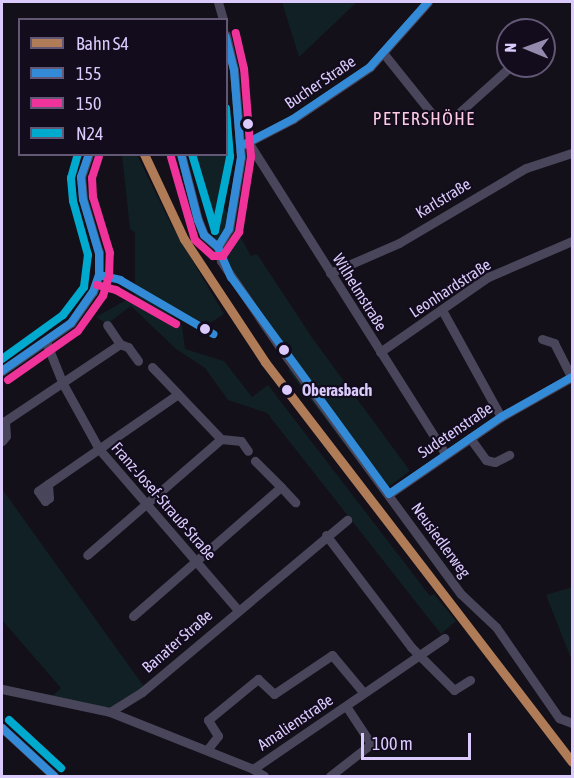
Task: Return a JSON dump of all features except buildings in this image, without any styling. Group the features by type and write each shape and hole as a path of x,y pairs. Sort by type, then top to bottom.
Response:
{"street":[{"path":"218,2 222,18"},
{"name":"Bucher Straße","path":"245,146 384,54 428,2"},
{"path":"218,247 229,229 245,146 228,44"},
{"path":"384,54 436,119 451,120 498,78"},
{"name":"Wilhelmstraße","path":"245,146 330,273 445,454"},
{"name":"Karlstraße","path":"330,273 399,243 526,168 573,153"},
{"path":"2,371 46,342 83,310 99,275 95,233 83,199 81,177 88,156"},
{"name":"Neusiedlerweg","path":"182,156 204,235 218,247 231,277 462,594 496,627 538,692 559,718 571,723"},
{"name":"Leonhardstraße","path":"380,352 488,277 573,241"},
{"path":"442,310 501,417"},
{"path":"107,325 120,344 128,347 138,361"},
{"path":"542,339 554,343 572,378"},
{"name":"Franz-Josef-Strauß-Straße","path":"46,342 63,384 99,449 148,503 237,609"},
{"path":"2,441 6,436 3,422 120,344"},
{"path":"152,367 221,439 241,441 248,451"},
{"name":"Sudetenstraße","path":"389,494 501,417 572,378"},
{"path":"48,484 178,394"},
{"path":"470,438 486,460 495,462 509,455"},
{"path":"87,555 221,439"},
{"path":"259,464 296,502"},
{"path":"133,616 281,487"},
{"name":"Banater Straße","path":"110,712 142,692 237,609 347,520"},
{"path":"326,535 411,647 422,654 454,690 470,680"},
{"name":"Amalienstraße","path":"110,712 253,769 444,638"},
{"path":"207,750 218,736 208,720 258,679 274,694 332,655 363,692"},
{"path":"2,689 110,712"},
{"path":"330,777 371,744 346,706"},
{"path":"2,728 54,777"},
{"path":"253,769 264,777"}],"shaded area":[{"path":"282,2 357,2 299,57"},
{"path":"232,143 224,207 251,256 257,254 313,339 410,471 381,492 288,370 296,364 230,267 214,236 192,156 228,156 228,145"},
{"path":"122,156 137,156 172,226 224,314 207,325 175,308 171,315 182,326 185,349 224,361 252,397 268,385 430,596 434,594 456,621 441,634 267,413 228,400 205,368 176,349 131,306 107,324 96,317 135,295 135,232 130,229"},
{"path":"2,489 145,688 106,713 49,699 61,688 2,620"},
{"path":"572,587 572,661 546,595"}],"rail line":[{"name":"S4","path":"145,156 184,239 265,362 572,762"}],"transit line":[{"name":"155","path":"241,146 293,119 370,67 428,2"},
{"name":"150","path":"171,157 195,240 213,256 223,256 239,232 251,157 244,69 236,33"},
{"name":"155","path":"218,247 229,229 241,157 234,70 228,45"},
{"name":"N24","path":"193,156 215,231 230,157 228,132"},
{"name":"N24","path":"2,359 63,315 84,287 88,255 73,201 71,178 77,156"},
{"name":"155","path":"2,371 71,323 93,292 99,275 99,253 83,199 81,177 88,156"},
{"name":"155","path":"182,156 204,235 218,247"},
{"name":"150","path":"8,380 78,331 103,296 109,276 110,253 93,197 92,178 99,157"},
{"name":"155","path":"218,247 231,277 389,494"},
{"name":"155","path":"99,275 120,280 213,334"},
{"name":"150","path":"97,285 116,290 176,324"},
{"name":"155","path":"389,494 501,417 572,377"},
{"name":"N24","path":"9,720 61,768"},
{"name":"155","path":"2,728 54,776"}],"place":[{"name":"Oberasbach","path":"287,390"}],"district":[{"name":"PETERSHÖHE","path":"424,119"}]}
